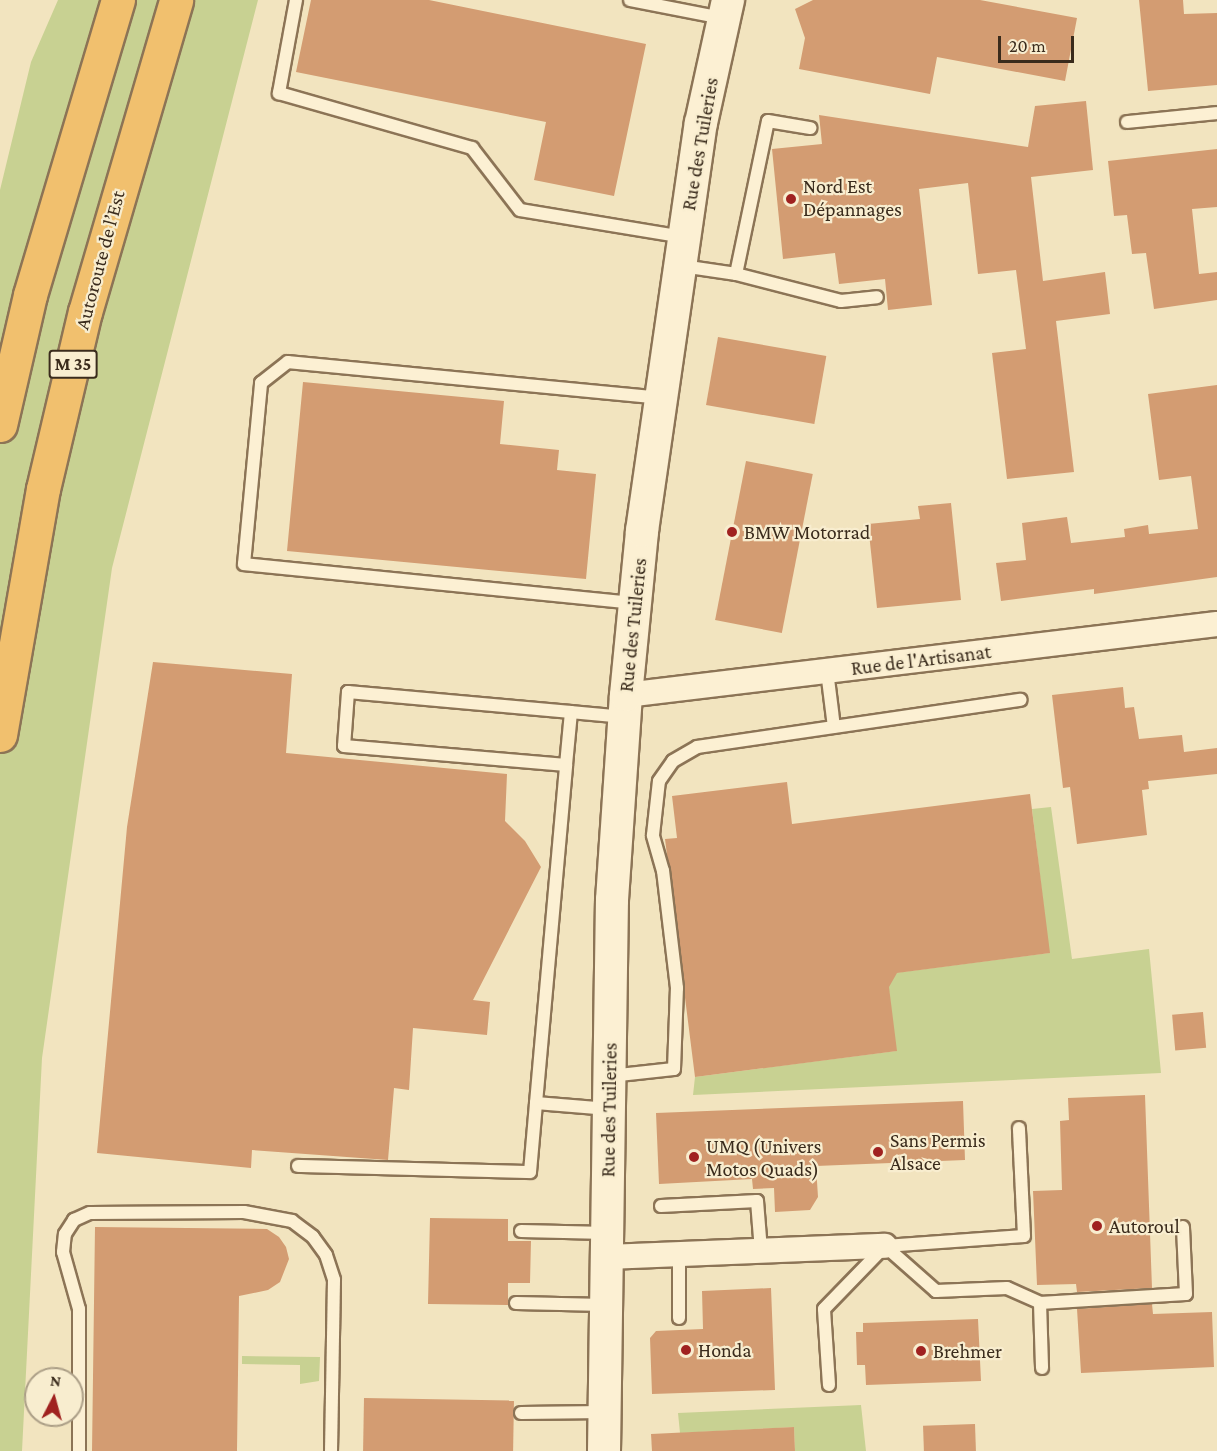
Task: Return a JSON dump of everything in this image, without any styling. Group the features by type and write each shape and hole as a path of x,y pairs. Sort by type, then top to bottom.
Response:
{"highway":[{"name":"M 35","path":"0,425 30,295 118,0"},
{"name":"Autoroute de l’Est","path":"0,735 43,489 85,312 176,0"}],"street":[{"name":"Rue des Tuileries","path":"604,1451 612,900 625,706 635,603 682,251 701,123 726,9"},
{"name":"Rue de l'Artisanat","path":"625,706 827,671 1217,624"},
{"path":"607,1245 679,1254 885,1246"}],"lane":[{"path":"296,0 279,93 472,147 520,210 682,251 736,274 841,301 877,297"},
{"path":"630,0 726,9"},
{"path":"1127,122 1217,113"},
{"path":"736,274 768,121 810,128"},
{"path":"635,603 244,564 261,383 288,362 661,398"},
{"path":"827,671 834,727"},
{"path":"566,765 344,746 348,692 571,712 625,706"},
{"path":"610,1076 674,1069 677,988 663,871 653,835 659,781 673,761 697,747 1021,700"},
{"path":"298,1167 530,1172 571,712"},
{"path":"536,1103 609,1109"},
{"path":"830,1385 824,1309 885,1246 1024,1236 1019,1128"},
{"path":"661,1206 757,1201 761,1251"},
{"path":"79,1451 79,1309 63,1252 65,1234 74,1220 90,1213 244,1212 292,1221 313,1237 326,1255 334,1280 331,1451"},
{"path":"885,1246 936,1291 1007,1288 1040,1303 1186,1294 1183,1227"},
{"path":"521,1231 607,1245"},
{"path":"679,1254 679,1318"},
{"path":"516,1303 606,1305"},
{"path":"1040,1303 1042,1368"},
{"path":"521,1413 605,1412"}],"green space":[{"path":"58,0 258,0 112,568 42,1058 26,1367 24,1367 22,1451 0,1451 0,190 31,62"},
{"path":"1051,807 1072,959 1149,949 1161,1073 693,1095 695,1077 896,1051 887,974 1049,953 1032,809"},
{"path":"242,1356 320,1357 319,1381 300,1384 300,1365 242,1364"},
{"path":"861,1405 866,1451 795,1451 794,1427 680,1433 678,1413"}],"building":[{"path":"311,0 429,0 646,44 614,196 534,180 546,122 296,72"},
{"path":"813,0 980,0 1077,18 1065,81 937,57 930,94 799,69 805,38 795,9"},
{"path":"1139,0 1183,0 1184,14 1217,13 1217,85 1148,91"},
{"path":"1086,101 1093,170 1031,177 1043,281 1105,272 1110,314 1056,321 1074,472 1007,479 992,353 1026,349 1016,270 978,274 968,183 919,189 932,305 888,310 885,279 839,284 835,253 783,259 772,149 822,144 819,115 1028,147 1035,106"},
{"path":"1217,149 1217,207 1192,209 1199,274 1217,272 1217,300 1154,309 1146,253 1132,254 1127,215 1114,216 1108,161"},
{"path":"718,337 826,356 814,424 706,405"},
{"path":"303,382 504,401 500,444 559,450 557,470 596,474 586,579 287,551"},
{"path":"1217,385 1217,577 1094,594 1094,589 1001,601 996,563 1026,560 1022,523 1067,517 1071,543 1125,537 1124,529 1148,525 1149,534 1198,529 1191,476 1159,480 1148,394"},
{"path":"746,461 813,474 782,633 715,620"},
{"path":"951,503 961,600 877,608 868,524 920,519 918,506"},
{"path":"153,662 292,674 286,753 507,774 505,821 525,841 541,867 473,1000 490,1002 487,1035 413,1028 409,1090 394,1088 388,1160 252,1150 251,1168 97,1153 127,827"},
{"path":"1123,687 1125,708 1134,707 1139,739 1182,735 1184,752 1217,748 1217,774 1148,781 1149,789 1142,790 1147,835 1077,844 1070,787 1063,788 1052,695"},
{"path":"787,782 792,824 1030,794 1050,953 897,973 889,987 897,1051 695,1077 665,839 677,838 672,796"},
{"path":"1203,1012 1206,1048 1175,1051 1172,1015"},
{"path":"1145,1095 1152,1288 1077,1292 1076,1284 1037,1285 1033,1191 1062,1190 1060,1121 1069,1120 1068,1098"},
{"path":"963,1101 965,1160 816,1166 818,1197 810,1210 775,1212 774,1188 753,1189 752,1179 659,1184 656,1113"},
{"path":"430,1218 508,1219 508,1241 531,1241 530,1283 508,1283 508,1305 428,1304"},
{"path":"95,1227 267,1229 279,1237 286,1247 289,1259 280,1282 268,1290 239,1296 237,1451 92,1451"},
{"path":"771,1288 775,1390 652,1394 650,1338 656,1331 703,1329 702,1291"},
{"path":"1152,1304 1153,1314 1212,1312 1214,1367 1081,1373 1077,1309"},
{"path":"978,1319 981,1381 866,1385 865,1365 857,1365 856,1332 863,1332 863,1323"},
{"path":"364,1398 514,1401 513,1451 363,1451"},
{"path":"975,1424 976,1451 924,1451 923,1426"},
{"path":"794,1427 795,1451 652,1451 651,1434"}],"place":[{"name":"Nord Est Dépannages","path":"791,199"},
{"name":"BMW Motorrad","path":"732,532"},
{"name":"Sans Permis Alsace","path":"878,1152"},
{"name":"UMQ (Univers Motos Quads)","path":"694,1157"},
{"name":"Autoroul","path":"1097,1226"},
{"name":"Honda","path":"686,1350"},
{"name":"Brehmer","path":"921,1351"}]}
